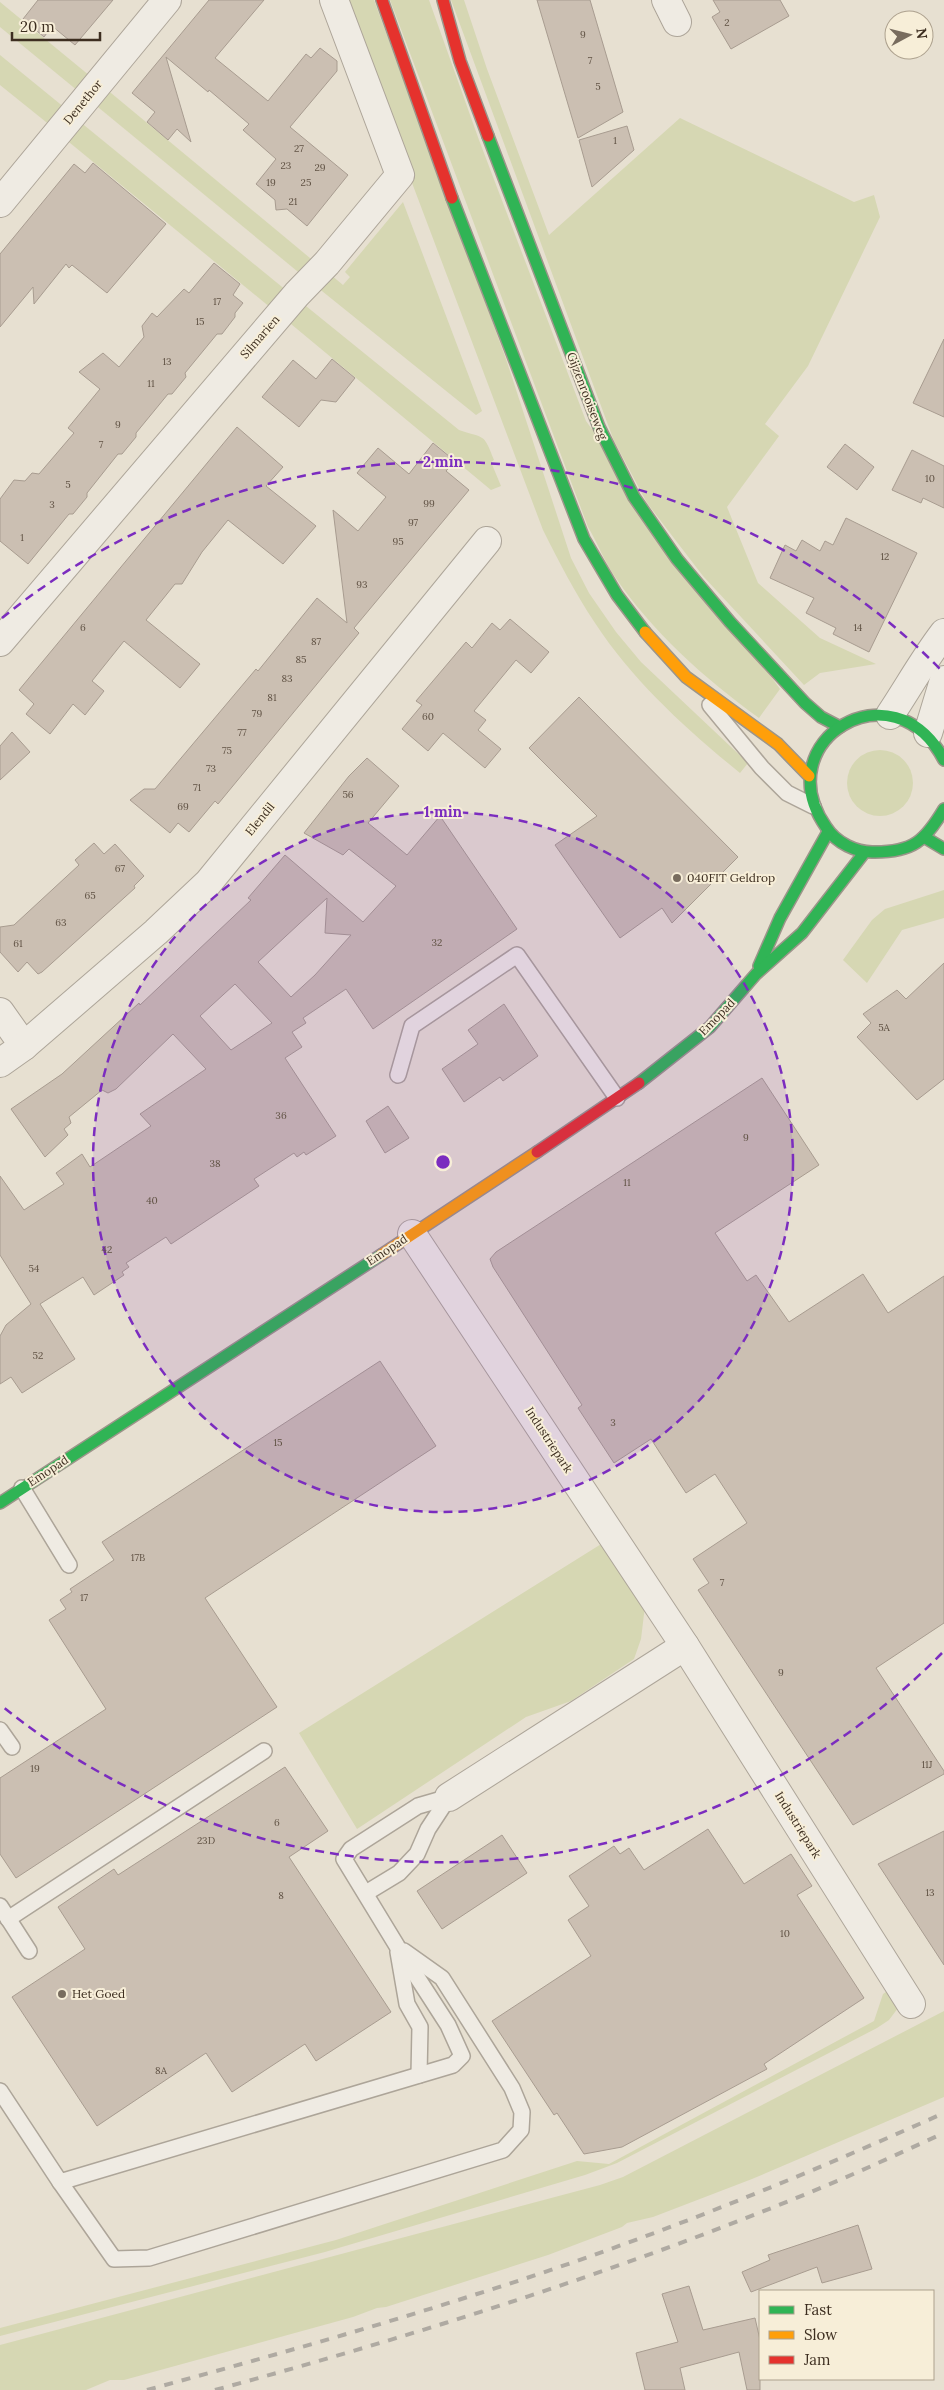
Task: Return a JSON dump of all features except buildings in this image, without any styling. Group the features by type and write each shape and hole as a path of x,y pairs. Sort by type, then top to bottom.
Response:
{"main road":[{"path":"382,0 443,174 584,539 617,595 651,640 686,677 778,744 809,776"},
{"name":"Gijzenrooiseweg","path":"443,0 470,89 599,427 626,484 659,536 703,592 805,703 821,716 840,727"},
{"path":"944,760 928,734 907,720 890,715 872,715 858,718 840,727 827,738 820,748 809,776 809,793 812,806 828,832 845,846 864,853 879,854 903,850 924,837 933,828 944,809"},
{"name":"Emopad","path":"756,974 780,918 828,832"},
{"path":"924,837 944,849"},
{"name":"Emopad","path":"0,1503 412,1234 655,1072 710,1027 756,974 802,932 864,853"}],"street":[{"name":"Denethor","path":"0,203 167,0"},
{"name":"Silmarien","path":"0,642 297,294 327,263 400,175 334,0"},
{"name":"Elendil","path":"0,1063 24,1046 156,932 208,883 487,541"},
{"path":"890,715 914,679 925,657 944,633"},
{"path":"928,734 944,680"},
{"path":"0,1012 24,1046"},
{"name":"Industriepark","path":"412,1234 685,1646 911,2004"},
{"path":"449,1797 685,1646"}],"lane":[{"path":"686,677 762,768 787,793 812,806"},
{"path":"398,1075 412,1026 517,954 617,1098"},
{"path":"22,1488 69,1565"},
{"path":"0,1730 12,1747"},
{"path":"29,1951 4,1912 264,1751"},
{"path":"60,2182 453,2065 462,2056 448,2024 397,1946 344,1859 351,1849 418,1806 449,1797"},
{"path":"366,1893 399,1873 417,1854 428,1828 449,1797"},
{"path":"397,1946 407,2004 420,2026 419,2076"},
{"path":"0,2091 114,2259 149,2258 503,2150 521,2130 522,2112 512,2088 442,1978 397,1946"}],"green space":[{"path":"343,0 374,0 506,359 571,558 589,593 616,632 641,662 748,763 740,773 661,703 626,665 588,612 555,554 543,530"},
{"path":"390,0 429,0 479,140 586,421 780,689 759,718 718,687 662,635 613,574 588,527"},
{"path":"451,0 464,0 487,69 549,235 680,118 854,202 874,195 880,217 808,366 765,424 779,436 727,507 758,583 820,638 876,664 820,673 804,685 703,576 647,503 614,441"},
{"path":"0,2 90,76 78,91 0,27"},
{"path":"0,55 65,108 51,126 0,85"},
{"path":"105,88 316,263 303,276 93,103"},
{"path":"79,121 287,291 271,308 64,138"},
{"path":"403,202 482,411 476,415 317,287 331,275 343,285 350,277 345,272"},
{"path":"301,302 459,430 482,438 488,445 494,460 491,462 501,486 491,490 285,319"},
{"path":"873,750 887,750 899,755 908,764 913,776 911,796 904,807 887,816 873,816 861,811 852,802 847,790 847,776 852,764 861,755"},
{"path":"944,890 944,918 902,930 867,983 843,960 872,920 885,909"},
{"path":"606,1541 645,1606 641,1639 634,1659 571,1701 526,1717 357,1829 299,1733"},
{"path":"893,1987 898,2008 889,2020 877,2028 617,2163 585,2175 325,2252 0,2336 0,2328 336,2240 577,2161 609,2164 874,2021 883,1994"},
{"path":"944,2011 944,2097 752,2179 653,2217 627,2223 622,2227 548,2255 353,2317 124,2380 110,2380 86,2390 0,2390 0,2345 600,2185 623,2177"}],"railway":[{"path":"147,2390 395,2320 537,2275 655,2233 772,2187 944,2113"},
{"path":"215,2390 446,2323 598,2272 749,2217 838,2181 944,2133"}],"traffic: fast":[{"path":"488,136 599,427 634,497 677,559 730,622 805,703 821,717 840,727"},
{"path":"452,198 584,539 617,595 645,632"},
{"path":"944,760 922,732 896,717 868,716 843,725 824,742 812,767 812,795 826,827 835,838 854,849 868,852 899,850 909,847 924,837 944,809"},
{"path":"759,966 780,918 828,832"},
{"path":"924,837 944,849"},
{"path":"639,1083 710,1027 756,974 802,933 864,853"},
{"path":"0,1503 381,1255"}],"traffic: slow":[{"path":"645,632 686,677 778,744 809,776"},
{"path":"381,1255 537,1152"}],"traffic: jam":[{"path":"382,0 452,198"},
{"path":"443,0 460,61 488,136"},
{"path":"537,1152 639,1083"}],"place":[{"name":"040FIT Geldrop","path":"677,878"},
{"name":"Het Goed","path":"62,1994"}]}
